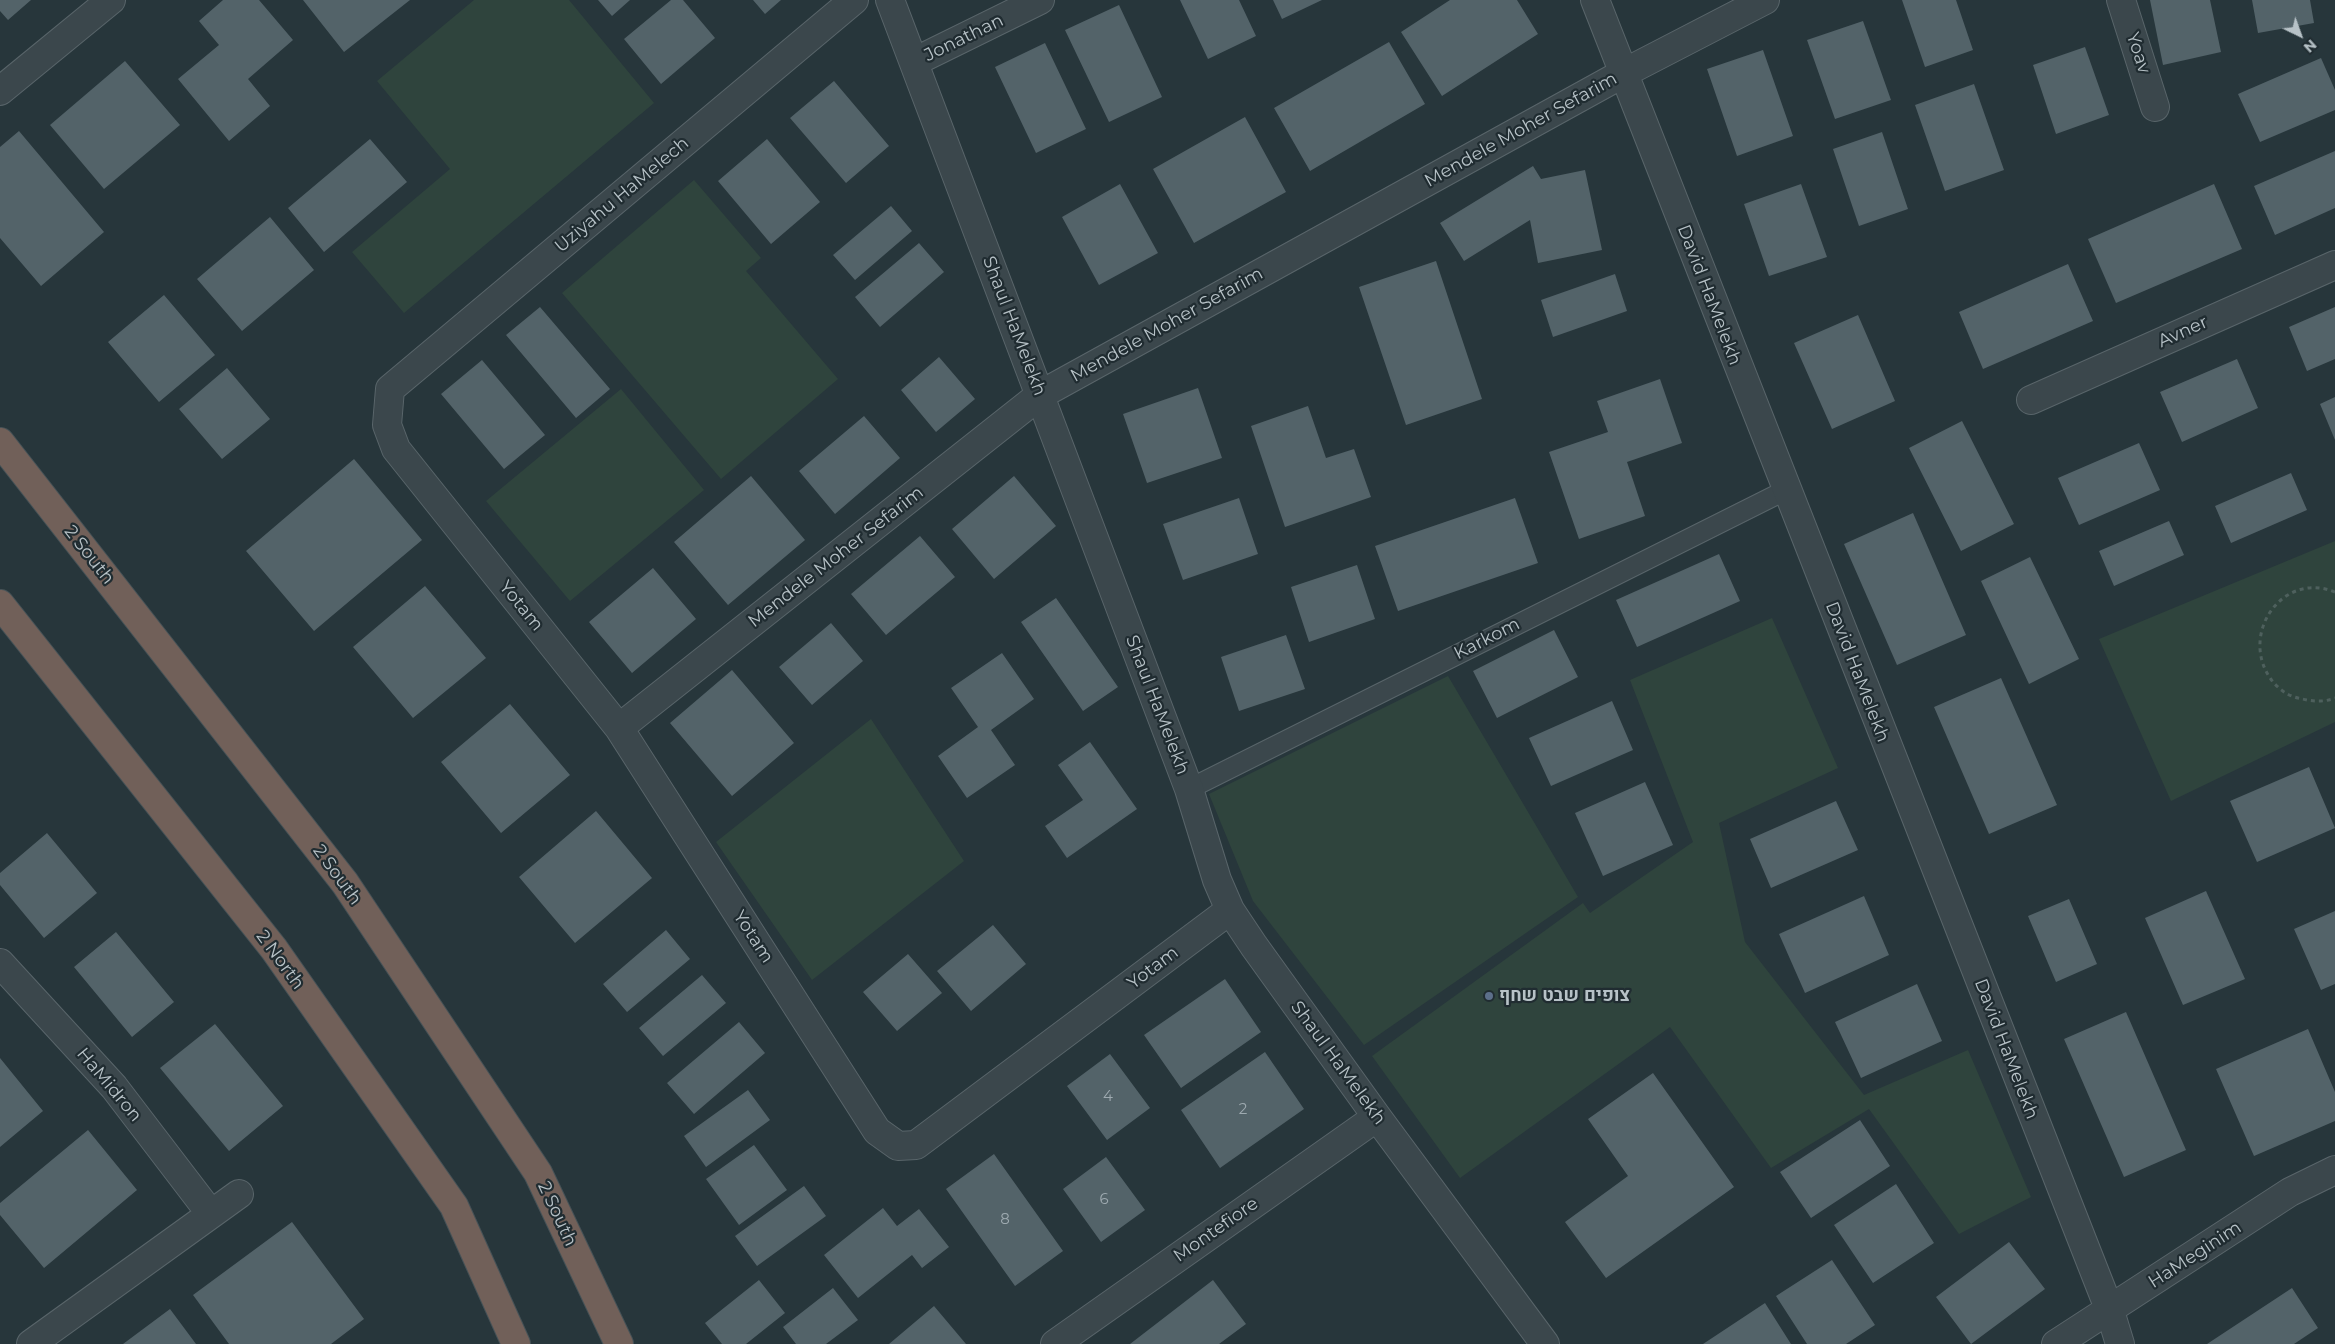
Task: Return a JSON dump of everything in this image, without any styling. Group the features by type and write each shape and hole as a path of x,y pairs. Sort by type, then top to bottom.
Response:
{"highway":[{"name":"2 South","path":"0,442 345,883 538,1173 619,1344"},
{"name":"2 North","path":"0,604 274,949 454,1206 516,1344"}],"street":[{"path":"0,91 111,0"},
{"name":"Uziyahu HaMelech","path":"390,389 854,0"},
{"name":"Shaul HaMelekh","path":"890,0 1189,789 1217,880 1230,910 1377,1117 1545,1344"},
{"name":"Jonathan","path":"914,62 1040,0"},
{"name":"David HaMelekh","path":"1595,0 1622,74 2110,1311 2120,1344"},
{"name":"Mendele Moher Sefarim","path":"619,728 1040,395 1622,74 1765,0"},
{"name":"Yoav","path":"2121,0 2155,107"},
{"name":"Avner","path":"2031,400 2335,264"},
{"name":"Yotam","path":"390,389 386,425 396,449 619,728 877,1131 898,1146 916,1145 1230,910"},
{"name":"HaMidron","path":"0,963 114,1087 211,1214"},
{"name":"Montefiore","path":"1061,1342 1377,1117"},
{"name":"HaMeginim","path":"2056,1344 2110,1311 2290,1192 2335,1170"},
{"path":"31,1344 240,1194"}],"lane":[{"name":"Karkom","path":"1189,789 1786,490"}],"path":[{"path":"2335,592 2309,588 2291,593 2275,604 2264,620 2259,638 2260,657 2266,674 2278,688 2294,697 2312,702 2335,698"}],"green space":[{"path":"474,0 569,0 654,103 404,313 352,252 450,169 377,81"},
{"path":"694,180 761,258 746,271 838,379 721,479 562,293"},
{"path":"621,389 704,490 570,601 486,501"},
{"path":"2335,541 2335,722 2171,801 2099,639"},
{"path":"1772,618 1838,768 1719,823 1745,942 1864,1095 1968,1050 2031,1197 1959,1234 1869,1109 1771,1168 1670,1027 1460,1178 1372,1056 1583,903 1590,913 1693,842 1630,680"},
{"path":"1448,676 1578,897 1364,1045 1253,901 1209,794"},
{"path":"871,719 964,861 812,980 716,842"}],"building":[{"path":"0,0 31,0 8,20 0,11"},
{"path":"223,0 259,0 293,40 248,79 270,106 229,141 178,79 219,45 199,21"},
{"path":"303,0 410,0 344,52"},
{"path":"598,0 630,0 612,16"},
{"path":"671,0 683,0 715,38 661,84 624,39"},
{"path":"753,0 781,0 765,14"},
{"path":"1180,0 1239,0 1256,36 1208,59"},
{"path":"1273,0 1322,0 1282,19"},
{"path":"1450,0 1517,0 1538,34 1442,96 1401,32"},
{"path":"1902,0 1956,0 1973,50 1925,67"},
{"path":"2150,0 2210,0 2221,52 2163,65"},
{"path":"2252,0 2310,0 2314,23 2258,33"},
{"path":"1119,5 1162,97 1109,122 1065,30"},
{"path":"1863,21 1891,100 1835,119 1807,40"},
{"path":"1389,42 1425,104 1310,171 1274,108"},
{"path":"1045,43 1086,129 1036,153 995,67"},
{"path":"2085,47 2109,115 2056,134 2033,65"},
{"path":"1763,50 1793,136 1737,156 1707,69"},
{"path":"2321,58 2335,90 2335,110 2260,142 2238,94"},
{"path":"125,61 180,125 104,189 50,125"},
{"path":"834,81 889,146 846,183 790,118"},
{"path":"1974,84 2004,170 1945,191 1915,105"},
{"path":"1245,117 1286,192 1194,243 1153,169"},
{"path":"19,131 104,232 41,286 0,238 0,147"},
{"path":"1882,132 1908,209 1859,226 1833,149"},
{"path":"370,139 407,182 324,252 288,208"},
{"path":"767,139 820,202 771,244 718,181"},
{"path":"2335,151 2335,208 2275,235 2254,186"},
{"path":"1533,166 1541,179 1585,170 1602,250 1538,263 1530,220 1464,261 1440,223"},
{"path":"1120,184 1158,253 1099,285 1062,217"},
{"path":"1801,184 1827,257 1769,276 1744,204"},
{"path":"2214,184 2242,249 2116,303 2088,239"},
{"path":"891,206 912,231 855,280 833,255"},
{"path":"270,217 314,270 242,331 197,279"},
{"path":"919,243 944,272 880,327 855,297"},
{"path":"1436,261 1482,399 1406,425 1359,287"},
{"path":"2068,264 2093,321 1983,369 1959,312"},
{"path":"1615,274 1627,311 1553,337 1541,300"},
{"path":"164,295 215,355 159,402 108,342"},
{"path":"540,307 610,389 576,418 506,335"},
{"path":"2335,307 2335,359 2307,371 2289,327"},
{"path":"1858,315 1895,401 1832,429 1794,343"},
{"path":"939,357 975,399 936,432 901,390"},
{"path":"2237,359 2258,408 2182,442 2160,392"},
{"path":"482,360 545,435 504,469 441,394"},
{"path":"227,368 270,419 222,459 179,409"},
{"path":"1660,379 1682,443 1627,462 1645,516 1579,539 1549,452 1608,432 1597,401"},
{"path":"1198,388 1222,458 1147,483 1123,414"},
{"path":"2335,397 2335,440 2320,404"},
{"path":"1308,406 1326,458 1354,449 1371,497 1285,527 1251,426"},
{"path":"864,416 900,458 835,514 799,471"},
{"path":"1962,421 2014,524 1961,551 1909,448"},
{"path":"2139,443 2160,490 2079,525 2058,478"},
{"path":"354,459 422,540 314,631 246,551"},
{"path":"2291,473 2307,510 2231,543 2215,506"},
{"path":"751,476 805,540 728,605 674,542"},
{"path":"1014,476 1056,526 994,579 952,529"},
{"path":"1239,498 1258,554 1183,580 1163,524"},
{"path":"1515,498 1538,563 1398,611 1375,546"},
{"path":"1913,513 1966,635 1897,665 1844,544"},
{"path":"2169,521 2184,555 2114,586 2099,551"},
{"path":"920,536 955,577 886,635 851,594"},
{"path":"1719,554 1740,601 1637,647 1616,600"},
{"path":"2030,557 2079,659 2029,684 1981,581"},
{"path":"1357,565 1375,619 1309,642 1291,587"},
{"path":"653,568 696,619 632,673 589,622"},
{"path":"425,586 486,658 413,718 353,647"},
{"path":"1056,598 1118,687 1083,711 1021,622"},
{"path":"831,623 863,661 812,705 779,667"},
{"path":"1554,630 1578,677 1497,718 1473,671"},
{"path":"1286,635 1305,689 1239,711 1221,657"},
{"path":"1002,653 1034,699 991,730 1015,765 967,798 938,756 978,727 951,688"},
{"path":"732,670 794,743 732,796 670,723"},
{"path":"2001,678 2057,805 1989,834 1934,707"},
{"path":"1612,701 1633,750 1551,786 1529,738"},
{"path":"510,704 570,775 501,833 441,762"},
{"path":"1090,742 1137,809 1067,858 1045,826 1083,800 1058,765"},
{"path":"2309,767 2335,828 2257,862 2230,801"},
{"path":"1645,782 1673,845 1603,876 1575,813"},
{"path":"1836,801 1858,850 1771,888 1750,839"},
{"path":"596,811 652,878 575,943 519,877"},
{"path":"47,833 97,893 44,938 0,885 0,873"},
{"path":"2206,891 2245,979 2183,1005 2145,918"},
{"path":"1864,896 1889,955 1805,993 1779,934"},
{"path":"2069,899 2097,964 2056,982 2028,916"},
{"path":"2335,911 2335,984 2321,990 2294,929"},
{"path":"993,925 1026,964 971,1011 937,971"},
{"path":"666,930 690,959 627,1012 603,984"},
{"path":"116,932 174,1002 132,1037 74,967"},
{"path":"908,954 942,993 897,1031 863,992"},
{"path":"702,975 726,1003 663,1056 639,1028"},
{"path":"1225,979 1261,1032 1181,1088 1144,1035"},
{"path":"1917,984 1942,1041 1861,1078 1835,1022"},
{"path":"2126,1012 2186,1150 2124,1177 2064,1039"},
{"path":"739,1022 765,1053 694,1114 667,1083"},
{"path":"215,1024 283,1106 229,1151 160,1068"},
{"path":"2308,1029 2335,1092 2335,1121 2254,1156 2216,1069"},
{"path":"1265,1052 1304,1109 1220,1168 1181,1110"},
{"path":"1110,1054 1150,1108 1107,1140 1067,1086"},
{"path":"0,1058 43,1111 0,1147"},
{"path":"1653,1073 1734,1187 1606,1278 1565,1222 1628,1176 1588,1119"},
{"path":"748,1090 770,1120 706,1167 684,1136"},
{"path":"1860,1120 1890,1166 1811,1218 1780,1172"},
{"path":"88,1130 137,1190 44,1268 0,1215 0,1203"},
{"path":"754,1145 787,1190 739,1225 706,1179"},
{"path":"994,1154 1063,1251 1015,1286 946,1189"},
{"path":"1106,1157 1145,1210 1101,1242 1063,1189"},
{"path":"1896,1184 1934,1243 1873,1283 1834,1225"},
{"path":"804,1186 826,1216 757,1266 735,1236"},
{"path":"883,1208 897,1226 919,1209 949,1247 922,1268 912,1255 858,1298 824,1255"},
{"path":"292,1222 364,1319 331,1344 229,1344 193,1295"},
{"path":"2009,1242 2045,1289 1971,1344 1936,1297"},
{"path":"1832,1260 1875,1325 1846,1344 1807,1344 1776,1296"},
{"path":"759,1280 785,1313 746,1344 722,1344 705,1323"},
{"path":"1213,1280 1246,1324 1219,1344 1130,1344"},
{"path":"833,1288 858,1320 826,1344 796,1344 783,1327"},
{"path":"2292,1288 2318,1328 2294,1344 2207,1344"},
{"path":"1765,1303 1791,1344 1703,1344"},
{"path":"934,1306 966,1344 889,1344"},
{"path":"170,1309 196,1344 123,1344"}],"place":[{"name":"צופים שבט שחף","path":"1489,996"}]}
